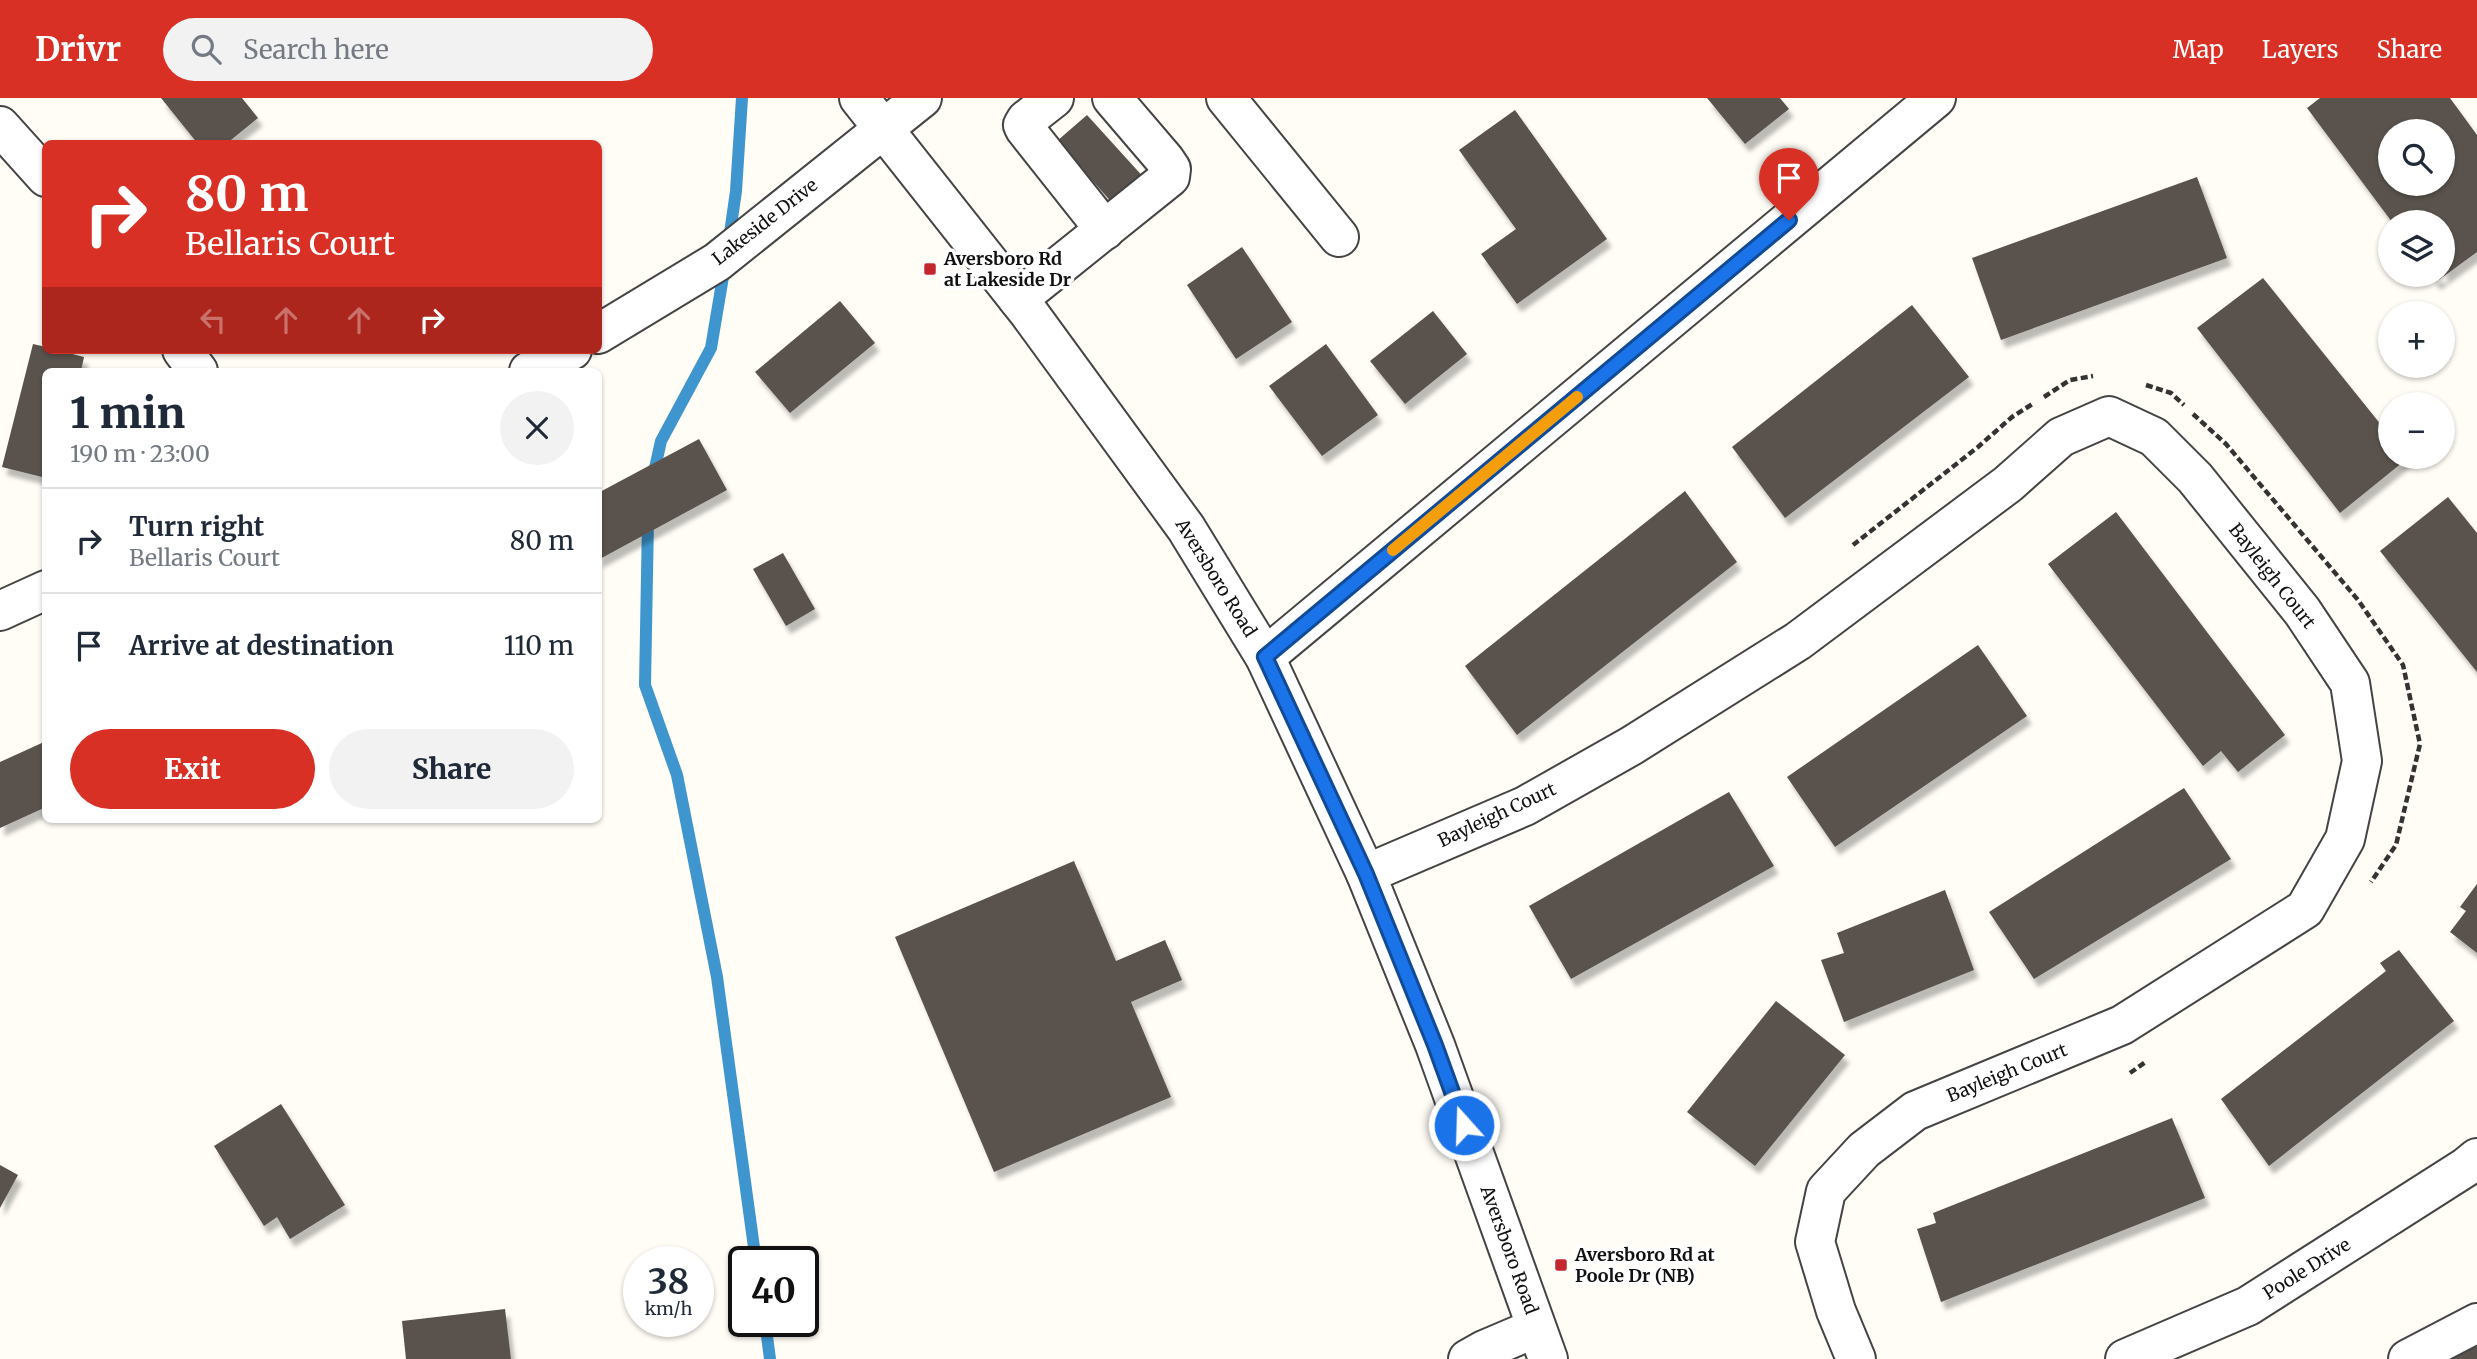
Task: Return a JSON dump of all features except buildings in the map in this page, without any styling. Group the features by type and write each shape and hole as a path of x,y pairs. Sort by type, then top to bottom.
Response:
{"street":[{"name":"Aversboro Road","path":"859,98 1018,299 1186,528 1265,657 1366,874 1435,1045 1542,1343"},
{"name":"Lakeside Drive","path":"602,332 717,262 922,98"},
{"path":"1054,98 1023,125 1105,230"},
{"path":"1018,299 1170,177 1171,169 1112,98"},
{"path":"1226,98 1339,237"},
{"path":"1265,657 1936,98"},
{"path":"0,126 42,173"},
{"path":"185,354 196,368"},
{"path":"534,368 564,354"},
{"name":"Bayleigh Court","path":"1366,874 1525,806 1642,739 1798,641 2008,484 2061,437 2109,416 2154,437 2195,478 2302,611 2350,683 2362,761 2345,839 2305,909 2122,1026 1915,1111 1864,1150 1833,1182 1826,1191 1815,1242 1836,1311 1856,1359"},
{"path":"0,611 42,592"},
{"name":"Poole Drive","path":"2125,1359 2248,1306 2477,1158"},
{"path":"2408,1359 2477,1323"},
{"path":"1468,1359 1484,1350 1542,1343"}],"path":[{"path":"1851,547 2012,417 2070,380 2100,375"},
{"path":"2145,385 2171,393 2226,444 2358,600 2403,665 2420,744 2396,845 2368,886"},
{"path":"2130,1073 2152,1057"}],"waterway":[{"path":"729,240 736,191 742,98"},
{"path":"653,477 661,441 711,348 725,265"},
{"path":"648,520 645,685 677,775 717,977 754,1246"},
{"path":"767,1337 770,1359"}],"slow traffic":[{"path":"1393,550 1577,397"}],"place":[{"name":"Aversboro Rd at Lakeside Dr","path":"930,269"},
{"name":"Aversboro Rd at Poole Dr (NB)","path":"1561,1265"}],"route":[{"path":"1464,1125 1366,874 1265,657 1789,220"}]}
